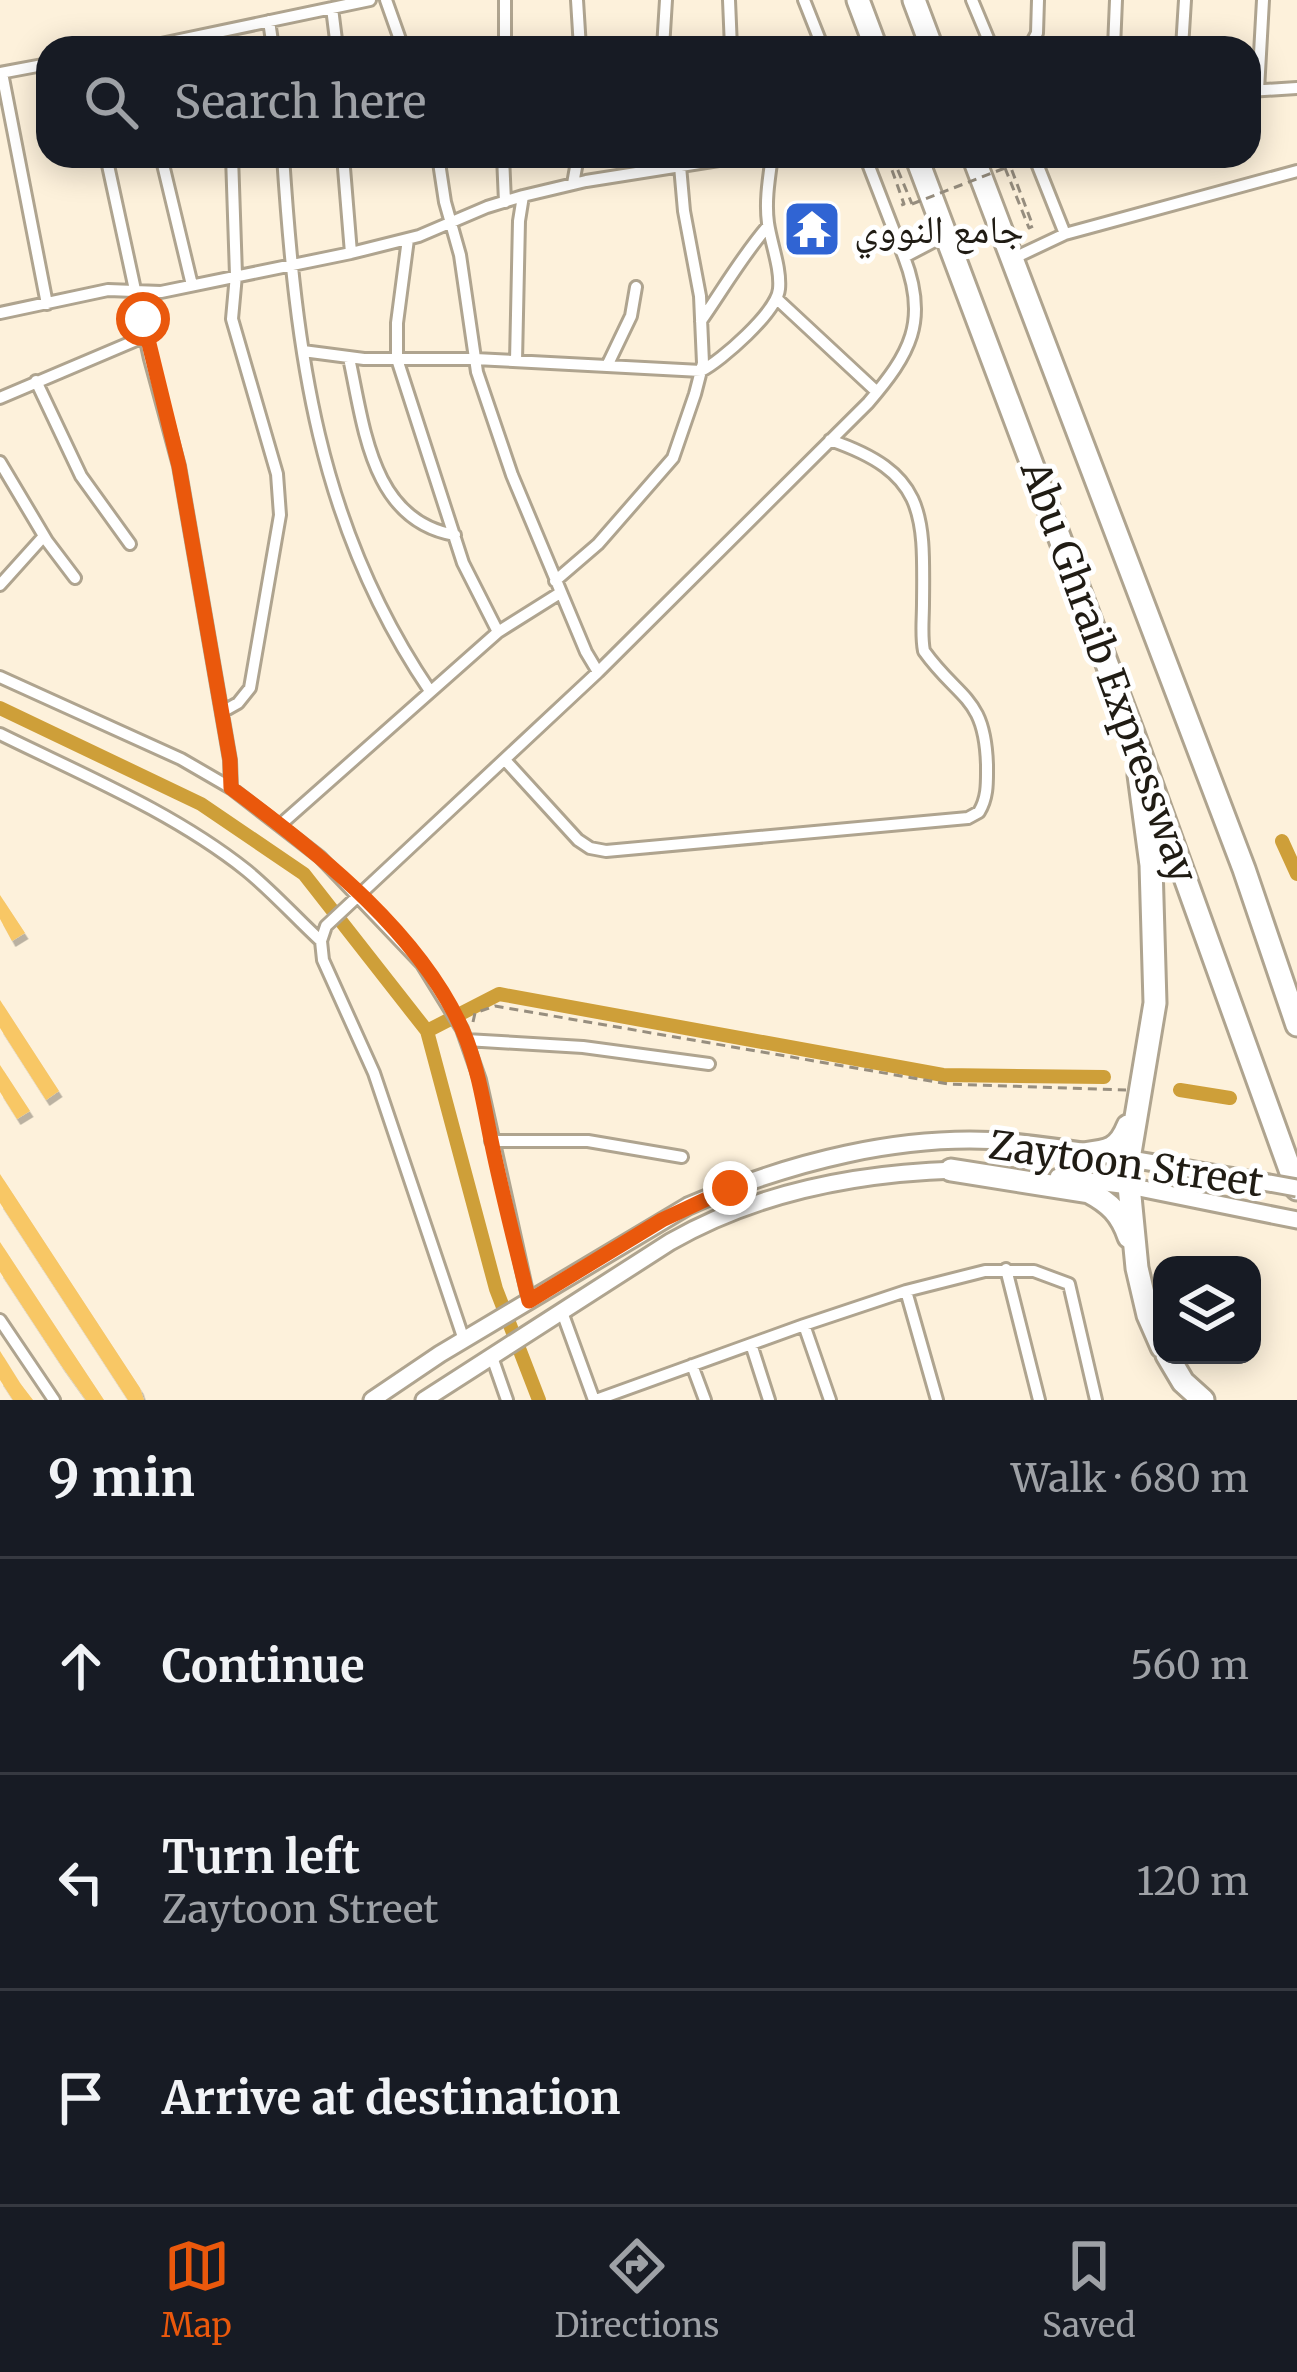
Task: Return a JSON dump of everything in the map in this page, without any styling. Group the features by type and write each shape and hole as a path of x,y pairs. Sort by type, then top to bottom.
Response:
{"highway":[{"path":"858,0 872,36"},
{"path":"914,0 928,36"},
{"name":"Abu Ghraib Expressway","path":"921,168 1133,733 1297,1188"},
{"name":"Abu Ghraib Expressway","path":"978,168 1244,869 1297,1024"},
{"path":"1133,733 1150,865 1155,1003 1129,1159 1129,1186 1138,1268 1153,1326"},
{"path":"1244,869 1297,983"},
{"path":"1082,1154 1117,1147 1139,1097"},
{"path":"951,1170 1089,1192 1107,1201 1119,1214 1138,1268"},
{"path":"1172,1364 1203,1400"}],"main road":[{"name":"Zaytoon Street","path":"372,1400 440,1354 688,1206 799,1166 865,1151 1010,1142 1297,1188"},
{"name":"Zaytoon Street","path":"424,1400 670,1242 743,1208 795,1191 866,1177 1002,1169 1129,1186 1297,1220"},
{"path":"440,1354 457,1379"}],"street":[{"path":"201,36 370,0"},
{"path":"386,0 399,36"},
{"path":"505,36 506,0"},
{"path":"577,0 579,36"},
{"path":"664,36 666,0"},
{"path":"729,0 730,36"},
{"path":"804,0 818,36"},
{"path":"972,0 987,36"},
{"path":"1035,36 1038,0"},
{"path":"1114,36 1116,0"},
{"path":"1183,36 1185,0"},
{"path":"1259,36 1263,0"},
{"path":"332,8 336,36"},
{"path":"269,21 271,36"},
{"path":"36,66 1,73 47,304"},
{"path":"1261,91 1297,88"},
{"path":"109,168 179,466 231,788"},
{"path":"164,168 192,285"},
{"path":"222,712 250,688 280,515 277,474 232,319 236,275 232,168"},
{"path":"285,168 289,266 321,443 341,520 370,591 430,691"},
{"path":"344,168 351,253"},
{"path":"440,168 460,255 475,359 512,476 598,672"},
{"path":"503,168 505,202"},
{"path":"573,184 576,168"},
{"path":"0,313 108,290 161,292 351,253 407,239 523,196 637,168"},
{"path":"280,825 498,632 558,587 673,458 701,371 701,321 680,168"},
{"path":"303,351 350,358 475,359 701,371 764,317 777,298 779,280 768,226 771,168"},
{"path":"464,1340 397,1134 323,960 321,941 329,922 598,672 877,392 900,362 913,332 915,288 870,168"},
{"path":"1039,168 1065,234"},
{"path":"1012,259 1065,234 1297,170"},
{"path":"516,361 523,196"},
{"path":"701,321 739,260 768,226"},
{"path":"904,257 946,235"},
{"path":"407,239 397,359 469,575 498,632"},
{"path":"607,366 631,316 636,287"},
{"path":"777,298 877,392"},
{"path":"0,398 146,336"},
{"path":"350,358 368,445 393,500 435,532 455,535"},
{"path":"36,381 81,476 130,544"},
{"path":"505,760 578,840 606,851 968,818 979,812 987,787 986,731 973,703 924,651 924,529 916,506 888,466 830,440"},
{"path":"0,462 75,578"},
{"path":"0,584 44,536"},
{"path":"0,676 181,759 231,788 361,896 422,964 462,1029 480,1080 525,1304"},
{"path":"0,734 134,800 200,839 247,871 321,941"},
{"path":"462,1029 709,1064"},
{"path":"491,1141 588,1141 682,1157"},
{"path":"562,1312 595,1400 906,1291 1006,1269 1034,1271 1069,1283 1095,1398 1080,1400"},
{"path":"1006,1269 1039,1400"},
{"path":"906,1291 938,1400"},
{"path":"0,1320 53,1400"},
{"path":"804,1324 830,1400"},
{"path":"751,1344 769,1400"},
{"path":"492,1357 507,1400"},
{"path":"692,1365 705,1400"}],"path":[{"path":"893,168 904,203"},
{"path":"895,168 912,204 1008,168"},
{"path":"1008,168 1033,226 1029,228 1008,168"},
{"path":"462,1029 474,1022 475,1012 495,1006 948,1084 1139,1097"}],"building":[{"path":"0,895 25,933 12,941 0,919"},
{"path":"0,1000 59,1091 46,1100 0,1028"},
{"path":"0,1065 30,1111 17,1119 0,1092"},
{"path":"0,1174 144,1400 128,1400 0,1203"},
{"path":"0,1242 104,1400 86,1400 61,1365 0,1272"},
{"path":"0,1351 33,1400 13,1400 0,1380"}],"waterway":[{"path":"0,708 201,804 304,874 427,1031 496,1289 539,1400"},
{"path":"1282,841 1297,874"},
{"path":"427,1031 499,994 943,1075 1104,1077"},
{"path":"1180,1090 1230,1098"}],"place":[{"name":"جامع النووي","path":"812,229"}],"route":[{"path":"143,319 187,508 231,788 320,856 361,896 422,964 457,1020 480,1080 529,1301 662,1220 730,1188"}]}
